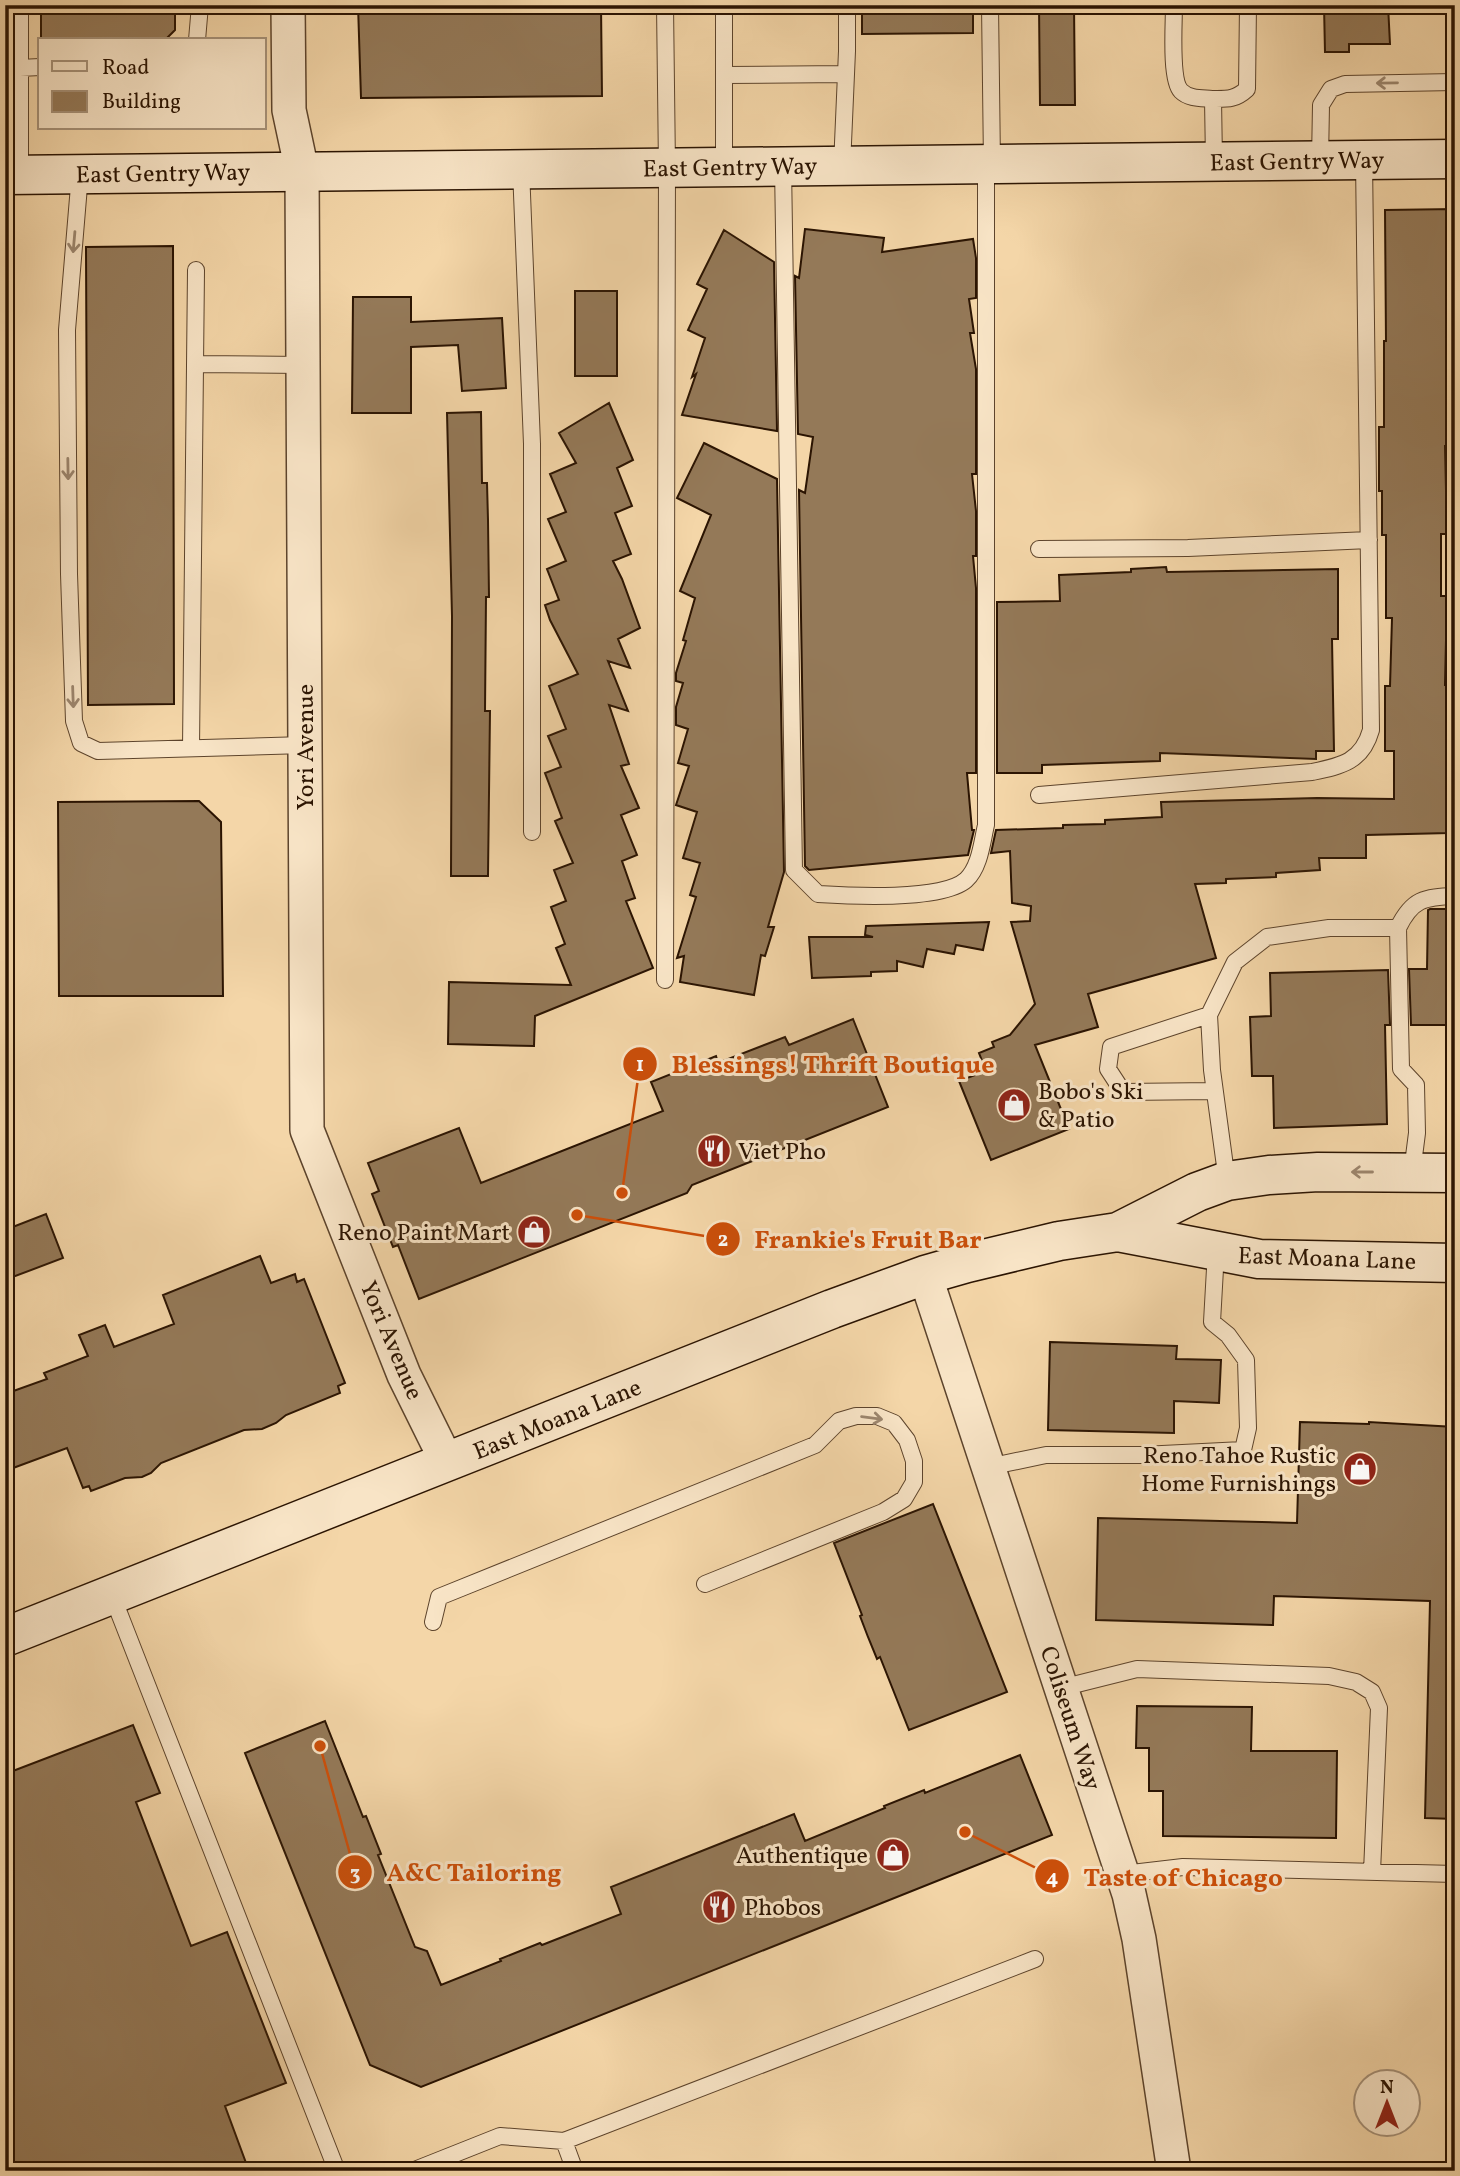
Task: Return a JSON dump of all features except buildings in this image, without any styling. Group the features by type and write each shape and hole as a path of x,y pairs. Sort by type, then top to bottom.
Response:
{"main road":[{"name":"East Gentry Way","path":"13,175 1455,159"},
{"name":"East Moana Lane","path":"5,1637 832,1309 925,1275 1019,1251 1118,1231 1197,1192 1227,1181 1294,1174 1455,1173"},
{"name":"East Moana Lane","path":"1118,1231 1259,1259 1455,1263"}],"street":[{"name":"Yori Avenue","path":"288,5 289,110 302,171 307,1130 404,1375 447,1462"},
{"name":"Coliseum Way","path":"925,1275 1129,1894 1139,1939 1174,2171"}],"lane":[{"path":"13,175 20,68 20,5"},
{"path":"197,38 200,5"},
{"path":"665,5 665,980"},
{"path":"724,5 724,167"},
{"path":"842,166 847,5"},
{"path":"783,166 794,870 818,894 871,897 941,891 965,880 977,863 986,825 990,5"},
{"path":"1174,5 1175,76 1178,89 1189,97 1213,99 1238,98 1247,89 1248,5"},
{"path":"20,68 38,67"},
{"path":"725,75 846,74"},
{"path":"1320,160 1321,105 1331,89 1345,83 1455,82"},
{"path":"1213,99 1214,161"},
{"path":"1039,795 1312,772 1339,766 1359,754 1367,744 1371,730 1364,160"},
{"path":"522,169 532,444 532,832"},
{"path":"80,174 66,330 74,721 81,743 98,751 305,745"},
{"path":"191,748 196,270"},
{"path":"195,364 303,365"},
{"path":"1039,549 1188,548 1369,540"},
{"path":"1412,1172 1417,1133 1416,1085 1401,1069 1398,928 1407,909 1431,897 1455,896"},
{"path":"1227,1181 1214,1091 1209,1015 1235,962 1267,937 1329,928 1398,928"},
{"path":"1209,1015 1111,1047 1108,1069 1122,1092 1214,1091"},
{"path":"988,1467 1046,1455 1142,1455 1243,1450 1248,1428 1246,1360 1228,1335 1212,1322 1216,1251"},
{"path":"433,1622 439,1597 815,1445 839,1421 856,1416 877,1416 894,1423 907,1440 914,1461 914,1482 904,1499 883,1512 705,1584"},
{"path":"111,1595 337,2171"},
{"path":"1061,1688 1137,1669 1329,1676 1356,1682 1372,1692 1378,1708 1373,1872"},
{"path":"1122,1874 1183,1867 1455,1874"},
{"path":"412,2171 500,2137 564,2141 1035,1959"},
{"path":"564,2141 575,2171"}],"place":[{"name":"Bobo's Ski & Patio","path":"1014,1105"},
{"name":"Viet Pho","path":"714,1151"},
{"name":"Blessings! Thrift Boutique","path":"622,1193"},
{"name":"Frankie's Fruit Bar","path":"577,1215"},
{"name":"Reno Paint Mart","path":"534,1232"},
{"name":"Reno Tahoe Rustic Home Furnishings","path":"1360,1469"},
{"name":"A&C Tailoring","path":"320,1746"},
{"name":"Taste of Chicago","path":"965,1832"},
{"name":"Authentique","path":"893,1855"},
{"name":"Phobos","path":"719,1907"}]}
